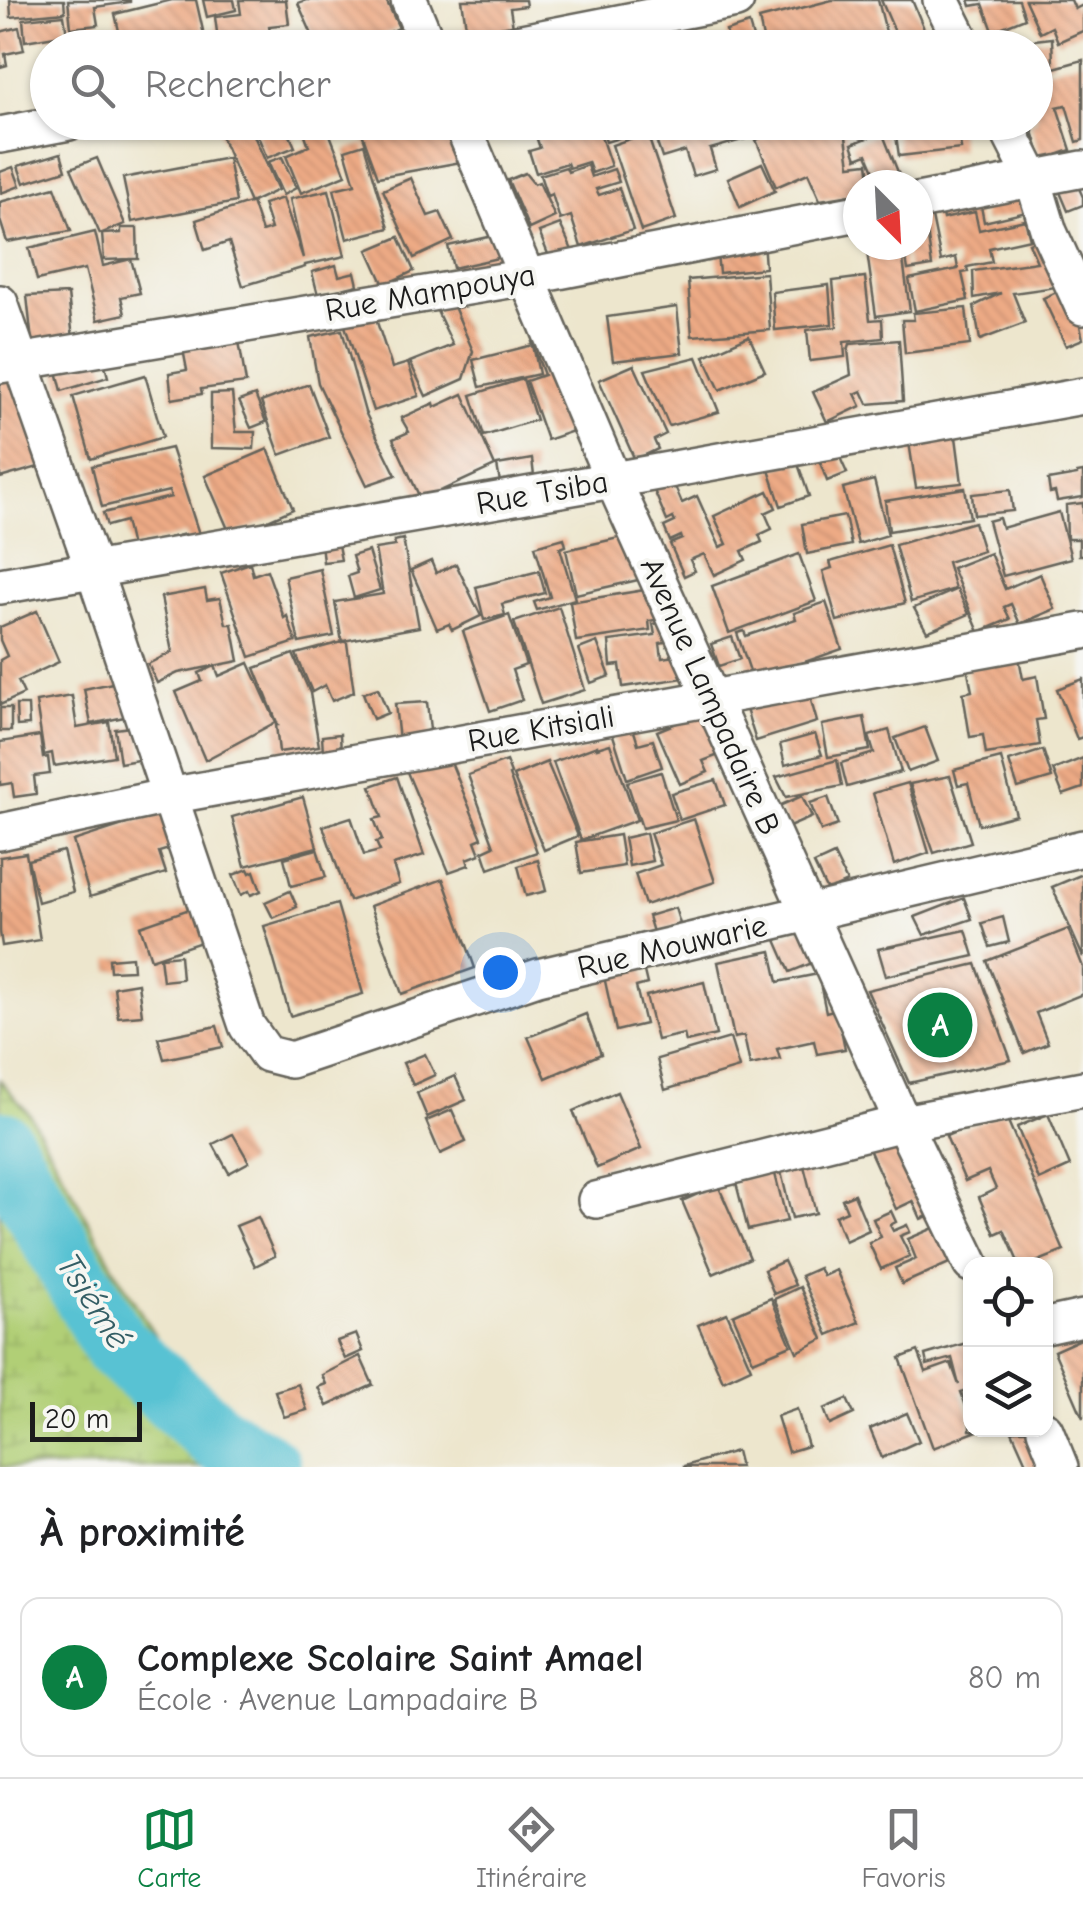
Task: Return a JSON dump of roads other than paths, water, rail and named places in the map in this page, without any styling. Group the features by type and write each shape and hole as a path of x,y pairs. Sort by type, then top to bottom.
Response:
{"street":[{"path":"409,0 422,30"},
{"path":"583,30 736,0"},
{"path":"940,0 956,30"},
{"path":"0,134 30,129"},
{"name":"Avenue Lampadaire B","path":"469,140 613,480 902,1123 969,1257"},
{"path":"1013,140 1033,179 1049,232 1083,306"},
{"path":"933,198 1083,170"},
{"name":"Rue Mampouya","path":"10,363 527,277 843,216"},
{"path":"0,303 10,363 94,570 169,796"},
{"name":"Rue Tsiba","path":"0,586 1083,396"},
{"name":"Rue Kitsiali","path":"0,832 169,796 1083,631"},
{"name":"Rue Mouwarie","path":"169,796 247,1026 267,1054 291,1060 538,977 1083,848"},
{"path":"596,1200 902,1123 1083,1089"},
{"path":"1053,1324 1083,1318"},
{"path":"1048,1437 1060,1467"}],"waterway":[{"name":"Tsiémé","path":"0,1144 115,1345 216,1436 267,1467"}],"place":[{"name":"Complexe Scolaire Saint Amael","path":"940,1025"}]}
